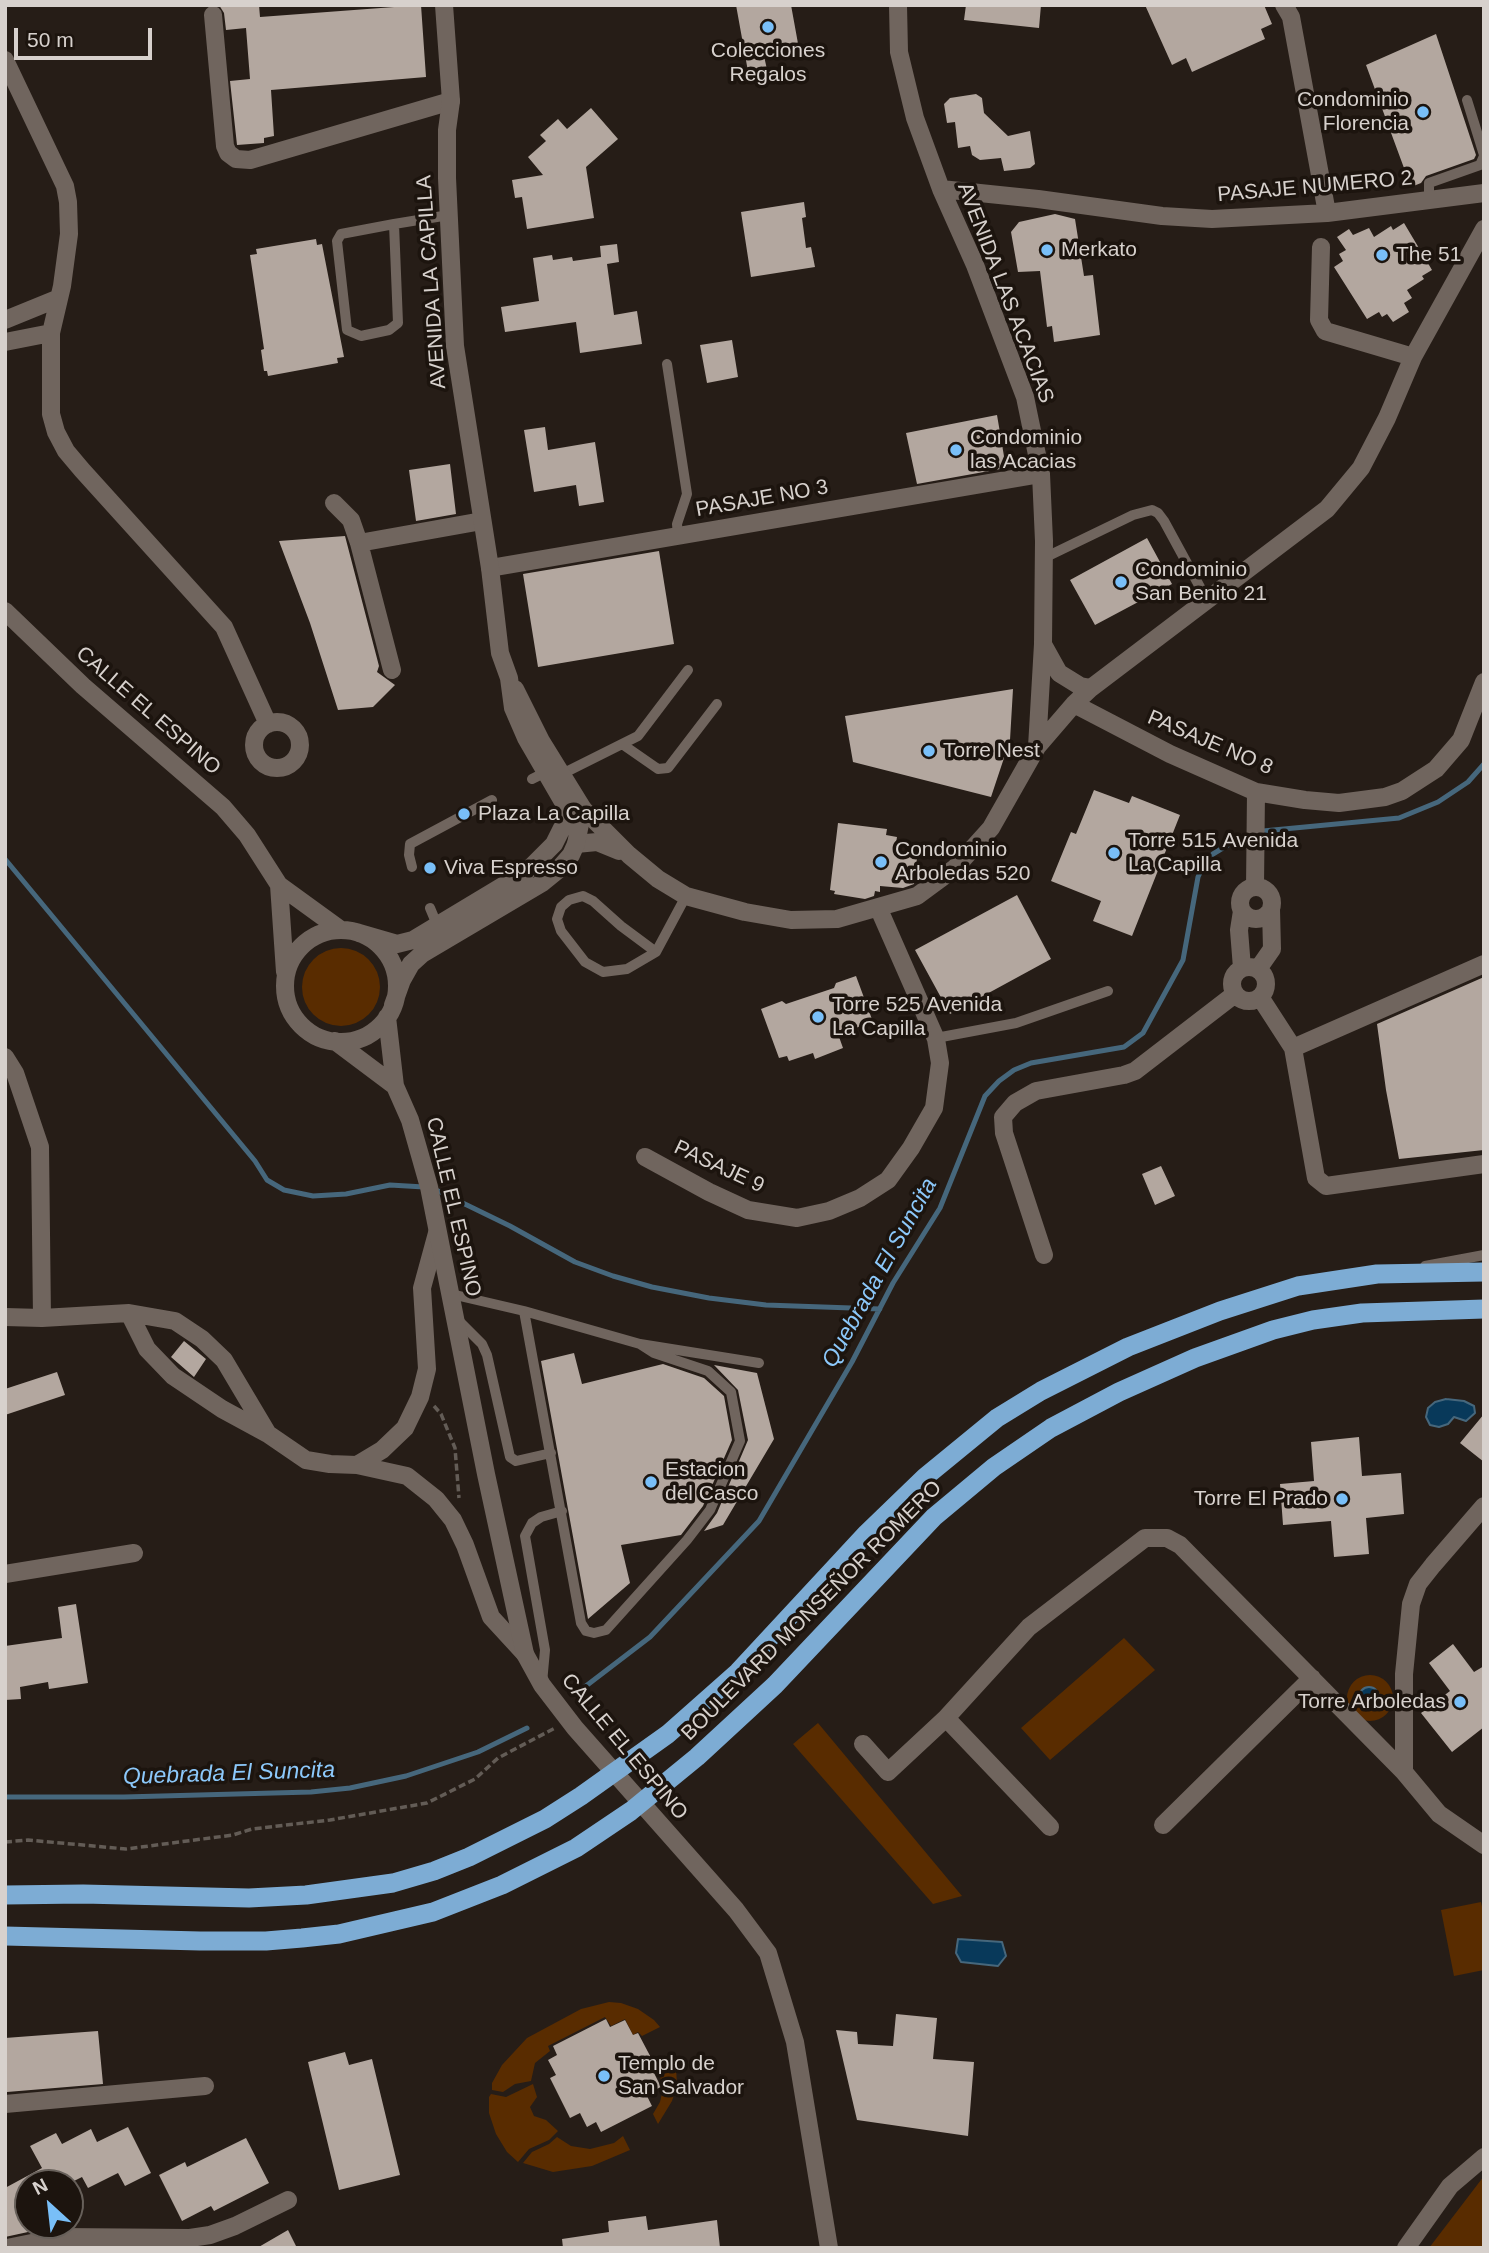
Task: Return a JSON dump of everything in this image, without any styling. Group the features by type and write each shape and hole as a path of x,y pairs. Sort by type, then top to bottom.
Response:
{"highway":[{"name":"BOULEVARD MONSEÑOR ROMERO","path":"5,1895 249,1898 306,1895 393,1883 469,1857 513,1836 572,1802 676,1727 738,1672 867,1533 925,1477 997,1418 1128,1347 1200,1318 1298,1286 1377,1274 1484,1272"},
{"name":"BOULEVARD MONSEÑOR ROMERO","path":"5,1936 253,1941 302,1938 339,1934 433,1912 502,1885 576,1848 631,1811 698,1757 775,1685 934,1517 994,1467 1051,1428 1119,1392 1195,1358 1273,1330 1313,1320 1362,1313 1484,1309"}],"street":[{"name":"AVENIDA LA CAPILLA","path":"438,927 526,872 559,836 565,821 566,807 518,722 509,678 500,653 490,568 455,346 447,130 450,101 444,5"},
{"name":"AVENIDA LAS ACACIAS","path":"898,5 899,52 915,118 1025,397 1041,474 1043,644 1037,747"},
{"path":"1284,5 1291,17 1327,213"},
{"path":"213,15 225,146 228,153 236,159 250,160 450,101"},
{"path":"5,60 65,186 68,202 69,234 51,333 51,414 60,441 82,470 230,635 268,724"},
{"name":"PASAJE NUMERO 2","path":"941,189 1163,216 1212,219 1327,213 1484,193"},
{"name":"AVENIDA LA CAPILLA","path":"546,775 629,855 658,879 686,896 745,912 791,920 837,919 917,896 956,868 991,828 1037,747 1074,704 1091,688 1326,509 1361,468 1387,418 1413,357 1484,229"},
{"path":"1321,247 1319,320 1325,331 1413,357"},
{"path":"5,320 59,298"},
{"path":"5,342 51,333"},
{"name":"PASAJE NO 3","path":"490,568 1041,474"},
{"path":"334,503 351,520 359,542 392,670"},
{"path":"359,542 482,521"},
{"name":"CALLE EL ESPINO","path":"5,611 83,686 223,807 247,835 279,885 341,930"},
{"path":"1043,644 1059,673 1080,686 1091,688"},
{"name":"PASAJE NO 8","path":"1074,704 1170,754 1256,792 1339,803 1385,797 1436,769 1461,740 1484,682"},
{"path":"1255,887 1256,792"},
{"path":"438,927 414,940 397,944 341,930 323,933 304,944 293,957 285,978 287,1003 297,1020 312,1033 335,1041 363,1037 373,1031 390,1011 402,980 422,954 542,883 558,870 571,855 576,844 583,809"},
{"name":"AVENIDA LA CAPILLA","path":"576,844 597,842 629,855"},
{"name":"CALLE EL ESPINO","path":"279,885 285,978"},
{"path":"1260,998 1248,1001 1235,994 1232,981 1237,971 1250,969 1272,949 1272,898 1255,887 1242,895 1240,930 1250,969 1265,978 1266,984 1260,998"},
{"name":"PASAJE 9","path":"645,1157 748,1210 797,1217 829,1211 860,1198 888,1180 912,1148 934,1108 940,1063 936,1038 878,907"},
{"path":"1242,911 1255,920 1265,917 1271,909"},
{"path":"359,933 377,944 390,960 396,985 390,1011"},
{"path":"1293,1048 1484,964"},
{"path":"1044,1255 1004,1133 1003,1117 1015,1103 1036,1091 1135,1071 1235,994"},
{"path":"1260,998 1293,1048 1316,1178 1326,1186 1484,1164"},
{"name":"CALLE EL ESPINO","path":"390,1011 395,1086 421,1153 525,1654 542,1685 572,1724 736,1910 757,1936 772,1964 795,2042 829,2248"},
{"name":"CALLE EL ESPINO","path":"335,1041 395,1086"},
{"path":"5,1057 15,1073 40,1147 42,1318"},
{"path":"358,1465 382,1450 405,1428 420,1397 428,1369 422,1288 436,1233"},
{"path":"129,1313 147,1349 173,1376 306,1460 358,1465 407,1476 436,1499 453,1520 465,1545 491,1617 525,1654"},
{"path":"5,1317 42,1318 129,1313 175,1321 202,1339 224,1360 268,1434"},
{"path":"1404,1772 1404,1674 1411,1604 1418,1584 1425,1574 1484,1506"},
{"path":"863,1744 888,1772 946,1718 1030,1627 1145,1538 1167,1538 1180,1545 1312,1678 1404,1772 1439,1814 1484,1845"},
{"path":"5,1574 134,1553"},
{"path":"1163,1825 1312,1678"},
{"path":"946,1718 1050,1827"},
{"path":"5,2104 205,2086"},
{"path":"1406,2248 1450,2186 1484,2157"},
{"path":"6,2248 61,2237 190,2238 210,2235 235,2227 288,2200"}],"lane":[{"path":"1429,200 1429,183 1480,165 1484,155 1467,100"},
{"path":"394,224 398,323 389,330 361,336 347,331 337,241 341,234 394,224 449,215"},
{"path":"667,365 687,494 677,524 678,536"},
{"path":"1044,558 1133,514 1152,510 1164,521 1207,600"},
{"path":"546,775 638,736 688,670"},
{"path":"622,744 658,769 668,768 717,704"},
{"path":"412,867 410,844 492,800"},
{"path":"656,952 593,901 583,896 569,900 561,907 557,919 561,931 586,962 603,972 627,970 656,952 686,896"},
{"path":"430,908 438,927"},
{"path":"936,1038 1016,1023 1108,992"},
{"path":"1377,1274 1484,1255"},
{"path":"451,1294 524,1311 640,1344 758,1363"},
{"path":"524,1311 581,1623 586,1631 594,1633 606,1630 687,1540 710,1510 740,1441 731,1392 708,1371 654,1353 640,1344"},
{"path":"456,1317 482,1344 510,1457 516,1461 551,1453"},
{"path":"542,1685 545,1650 525,1535 532,1523 541,1517 562,1511"}],"path":[{"path":"420,1397 431,1403 441,1414 455,1448 459,1496 453,1520"},
{"path":"5,1842 28,1840 126,1849 233,1835 252,1829 330,1820 427,1803 475,1780 498,1758 572,1724"}],"shaded area":[{"path":"341,948 356,951 369,959 377,972 380,987 377,1002 369,1015 356,1023 341,1026 326,1023 313,1015 305,1002 302,987 305,972 313,959 326,951"},
{"path":"1124,1638 1155,1670 1050,1760 1021,1728"},
{"path":"1370,1675 1386,1682 1393,1698 1386,1714 1370,1721 1354,1714 1347,1698 1354,1682"},
{"path":"818,1723 962,1896 933,1904 793,1744"},
{"path":"1481,1902 1484,1916 1484,1970 1454,1976 1441,1910"},
{"path":"609,2002 638,2009 660,2027 642,2036 638,2032 633,2035 625,2019 611,2026 605,2017 548,2046 550,2051 535,2063 531,2081 515,2084 503,2092 492,2090 492,2083 502,2065 527,2038 581,2009"},
{"path":"676,2067 677,2085 672,2101 658,2124 653,2114 663,2089 660,2076"},
{"path":"533,2084 537,2097 530,2107 534,2116 546,2120 558,2131 549,2140 529,2149 518,2162 507,2152 496,2134 489,2113 489,2097 491,2094 506,2097"},
{"path":"623,2136 630,2150 592,2166 553,2172 523,2163 532,2152 557,2137 571,2146 590,2149 614,2143"},
{"path":"1484,2176 1484,2248 1429,2248"}],"water":[{"path":"1446,1399 1464,1401 1474,1406 1475,1413 1466,1421 1454,1417 1448,1424 1439,1427 1430,1425 1426,1417 1428,1408 1435,1402"},
{"path":"1365,1687 1373,1687 1379,1697 1373,1707 1365,1707 1359,1701 1359,1693"},
{"path":"958,1939 1002,1942 1006,1956 998,1966 961,1962 956,1953"}],"building":[{"path":"219,5 259,5 260,17 421,5 426,77 271,90 274,136 264,138 264,143 237,145 230,81 250,79 246,28 226,30 224,13"},
{"name":"Colecciones Regalos","path":"736,5 791,5 799,49 764,56 768,74 749,77"},
{"path":"966,5 1041,5 1039,28 964,20"},
{"path":"1145,5 1264,5 1272,24 1261,29 1265,39 1192,72 1186,58 1172,65"},
{"name":"Condominio Florencia","path":"1436,34 1476,155 1474,159 1426,176 1421,183 1411,187 1366,65"},
{"path":"976,94 982,98 984,113 1008,136 1030,131 1035,164 1030,168 1004,171 1001,158 980,160 972,155 970,146 958,148 955,122 947,123 944,104 950,98"},
{"path":"591,108 618,139 586,167 594,218 527,229 522,197 515,198 512,180 543,175 528,157 546,141 540,135 558,119 567,129"},
{"path":"804,202 806,217 802,218 806,248 811,247 815,267 751,277 741,212"},
{"path":"1055,214 1075,219 1084,276 1093,275 1100,335 1054,342 1052,326 1047,327 1040,271 1018,272 1011,232 1019,222"},
{"path":"1404,223 1432,270 1407,290 1412,298 1404,303 1409,312 1393,322 1387,314 1382,317 1379,312 1367,319 1334,267 1343,261 1339,254 1346,250 1337,237 1349,229 1353,235 1369,228 1374,237 1391,226 1393,230"},
{"path":"316,239 317,245 322,244 344,357 337,358 338,363 268,376 267,371 264,371 261,350 264,349 250,255 257,254 256,249"},
{"path":"617,244 619,262 607,264 614,315 637,311 642,344 580,353 576,322 505,332 501,307 539,301 533,258 552,255 553,260 572,257 573,261 601,257 600,246"},
{"path":"732,340 738,377 707,383 700,345"},
{"name":"Condominio las Acacias","path":"997,415 1006,468 917,484 906,433"},
{"path":"545,427 548,450 595,442 604,502 579,506 576,485 534,492 524,430"},
{"path":"450,464 456,514 416,521 409,470"},
{"path":"345,536 379,666 377,672 395,685 373,707 338,710 310,623 279,541"},
{"name":"Condominio San Benito 21","path":"1147,538 1172,584 1095,625 1070,580"},
{"path":"659,551 674,644 538,667 523,574"},
{"name":"Torre Nest","path":"1013,689 1010,740 991,797 853,762 845,716"},
{"name":"Torre 515 Avenida La Capilla","path":"1094,790 1129,803 1132,796 1180,815 1132,936 1093,921 1101,901 1051,881 1071,832 1076,834"},
{"name":"Condominio Arboledas 520","path":"838,823 887,829 886,835 897,837 894,855 917,858 914,884 903,888 880,886 880,892 875,891 874,896 865,899 834,894 835,891 830,890"},
{"path":"1017,895 1051,959 950,1014 915,950"},
{"name":"Torre 525 Avenida La Capilla","path":"856,976 873,1022 838,1034 843,1048 815,1059 813,1053 789,1061 787,1056 779,1058 761,1009 782,1001 786,1004 834,988 836,983"},
{"path":"1484,977 1484,1150 1399,1159 1377,1024"},
{"path":"1161,1166 1175,1196 1155,1205 1142,1174"},
{"path":"184,1341 206,1359 194,1377 171,1357"},
{"name":"Estacion del Casco","path":"574,1353 582,1384 663,1364 704,1378 724,1396 732,1440 703,1506 681,1535 621,1545 630,1583 588,1619 541,1361"},
{"path":"714,1365 757,1373 774,1439 723,1525 704,1531 717,1513 748,1440 738,1390"},
{"path":"57,1372 65,1395 5,1415 5,1389"},
{"path":"1484,1414 1484,1462 1460,1443"},
{"name":"Torre El Prado","path":"1359,1437 1362,1476 1401,1473 1404,1514 1366,1518 1369,1554 1334,1557 1331,1521 1283,1525 1280,1484 1314,1481 1311,1442"},
{"path":"76,1604 88,1683 49,1689 48,1682 20,1687 21,1699 5,1700 5,1646 62,1638 58,1607"},
{"name":"Torre Arboledas","path":"1453,1644 1474,1672 1484,1666 1484,1727 1452,1752 1421,1713 1450,1691 1429,1663"},
{"path":"896,2014 937,2018 933,2059 974,2062 968,2136 857,2120 836,2030 857,2032 858,2044 893,2046"},
{"name":"Templo de San Salvador","path":"606,2019 610,2027 625,2020 633,2035 638,2033 657,2069 653,2071 661,2087 646,2094 652,2106 601,2132 596,2122 587,2127 580,2113 570,2118 550,2078 556,2075 548,2060 557,2055 553,2046"},
{"path":"98,2031 103,2084 7,2092 5,2038"},
{"path":"345,2052 349,2065 372,2059 400,2175 339,2190 308,2062"},
{"path":"128,2127 151,2173 125,2186 118,2173 88,2188 84,2181 84,2169 40,2169 30,2146 56,2133 62,2144 91,2129 97,2142"},
{"path":"246,2138 269,2183 214,2211 211,2206 182,2221 159,2175 185,2162 187,2167"},
{"path":"14,2183 14,2235 5,2237 5,2188"},
{"path":"646,2216 648,2230 717,2220 720,2248 563,2248 562,2239 609,2232 608,2221"},
{"path":"288,2230 297,2248 257,2248"}],"waterway":[{"name":"Quebrada El Suncita","path":"1263,831 1399,818 1438,802 1468,782 1484,764"},
{"name":"Quebrada El Suncita","path":"582,1689 650,1637 759,1521 852,1362 893,1283 940,1208 985,1096 1014,1070 1031,1063 1124,1047 1143,1033 1183,960 1198,877 1204,864 1213,854 1236,840"},
{"path":"5,859 255,1161 267,1180 284,1190 313,1196 346,1194 390,1185 424,1187"},
{"path":"434,1189 575,1262 652,1287 766,1305 880,1309"},
{"name":"Quebrada El Suncita","path":"5,1797 124,1797 311,1792 350,1788 406,1776 478,1752 527,1728"}],"place":[{"name":"Colecciones Regalos","path":"768,27"},
{"name":"Condominio Florencia","path":"1423,112"},
{"name":"Merkato","path":"1047,250"},
{"name":"The 51","path":"1382,255"},
{"name":"Condominio las Acacias","path":"956,450"},
{"name":"Condominio San Benito 21","path":"1121,582"},
{"name":"Torre Nest","path":"929,751"},
{"name":"Plaza La Capilla","path":"464,814"},
{"name":"Torre 515 Avenida La Capilla","path":"1114,853"},
{"name":"Condominio Arboledas 520","path":"881,862"},
{"name":"Viva Espresso","path":"430,868"},
{"name":"Torre 525 Avenida La Capilla","path":"818,1017"},
{"name":"Estacion del Casco","path":"651,1482"},
{"name":"Torre El Prado","path":"1342,1499"},
{"name":"Torre Arboledas","path":"1460,1702"},
{"name":"Templo de San Salvador","path":"604,2076"}]}
